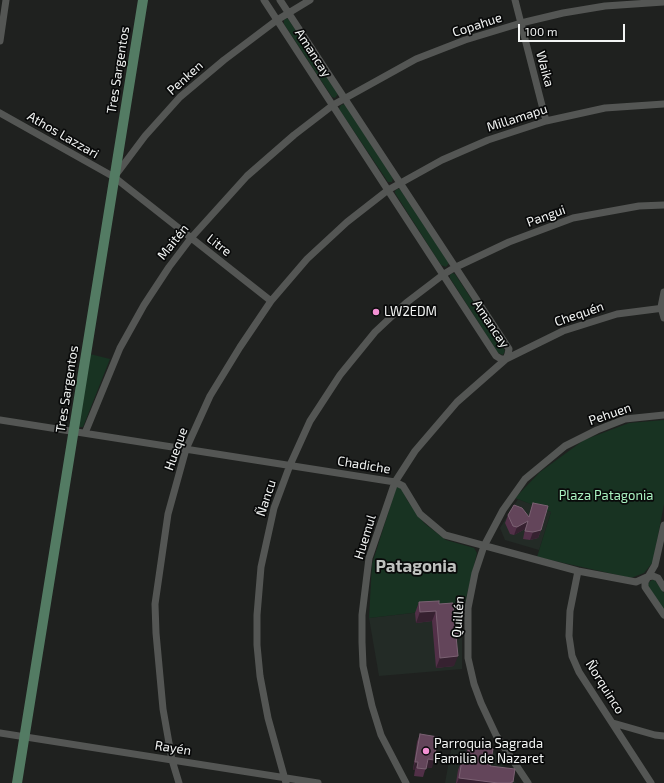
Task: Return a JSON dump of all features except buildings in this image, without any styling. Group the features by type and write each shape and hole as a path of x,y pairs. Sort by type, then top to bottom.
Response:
{"street":[{"path":"0,41 6,0"},
{"name":"Tres Sargentos","path":"17,783 143,0"},
{"name":"Amancay","path":"264,0 444,274 496,356 501,359 506,358 508,349 280,0"},
{"name":"Penken","path":"114,177 145,136 180,97 224,60 277,20 310,0"},
{"name":"Waika","path":"514,0 546,121"},
{"name":"Copahue","path":"333,105 416,59 465,40 520,23 563,13 605,6 664,2"},
{"name":"Millamapu","path":"388,190 442,160 488,140 546,121 605,108 664,104"},
{"name":"Maitén","path":"86,433 120,348 148,298 169,266 191,238 247,176 294,135 333,105"},
{"name":"Athos Lazzari","path":"0,113 114,177"},
{"name":"Litre","path":"114,177 271,301"},
{"name":"Hueque","path":"179,783 172,760 163,709 156,634 155,604 168,514 186,449 210,396 240,347 271,301 307,259 347,222 388,190"},
{"name":"Pangui","path":"444,274 509,242 573,218 639,206 664,205"},
{"name":"Ñancu","path":"285,780 268,718 256,645 261,567 274,508 290,465 310,421 340,375 375,332 406,303 444,274"},
{"path":"664,292 664,318"},
{"name":"Chequén","path":"506,358 563,331 616,314 663,307"},
{"name":"Huemul","path":"406,783 381,735 372,706 363,666 362,615 369,558 395,482 415,451 457,402 506,358"},
{"name":"Pehuen","path":"566,446 596,430 625,419 664,415"},
{"name":"Chadiche","path":"0,420 395,482 403,486 420,514 445,535 578,571 636,582 647,577"},
{"name":"Quillén","path":"528,783 496,735 480,703 468,658 468,608 475,573 484,546 503,510 525,479 566,446"},
{"path":"664,525 655,565 645,582 645,586 664,616"},
{"name":"Ñorquinco","path":"578,571 570,611 569,636 572,656 579,672 651,783"},
{"path":"647,577 653,576 658,578 664,588"},
{"path":"613,723 655,735 664,736"},
{"name":"Rayén","path":"0,733 172,760 285,780 318,783"}],"shaded area":[{"path":"518,499 551,512 539,550 505,540 500,528"},
{"path":"464,607 462,669 379,676 369,618"},
{"path":"453,739 492,749 516,783 445,783"}],"green space":[{"path":"287,18 338,94 335,98 332,97 284,24 284,20"},
{"path":"345,104 393,178 392,182 388,182 339,109 341,105"},
{"path":"397,189 400,189 449,263 446,267 441,265 395,193"},
{"path":"452,273 455,274 505,351 503,355 498,353 450,278"},
{"path":"90,354 110,359 83,427 80,427 78,426"},
{"name":"Plaza Patagonia","path":"664,420 664,504 653,562 644,573 631,578 537,557 551,512 515,498 540,472 584,440 629,423"},
{"path":"397,485 403,490 407,500 424,523 446,540 474,548 477,553 464,607 369,618 372,564"},
{"path":"654,579 664,593 664,610 648,586 649,582"}],"place":[{"name":"LW2EDM","path":"376,312"},
{"name":"Parroquia Sagrada Familia de Nazaret","path":"426,751"}],"district":[{"name":"Patagonia","path":"416,566"}]}
